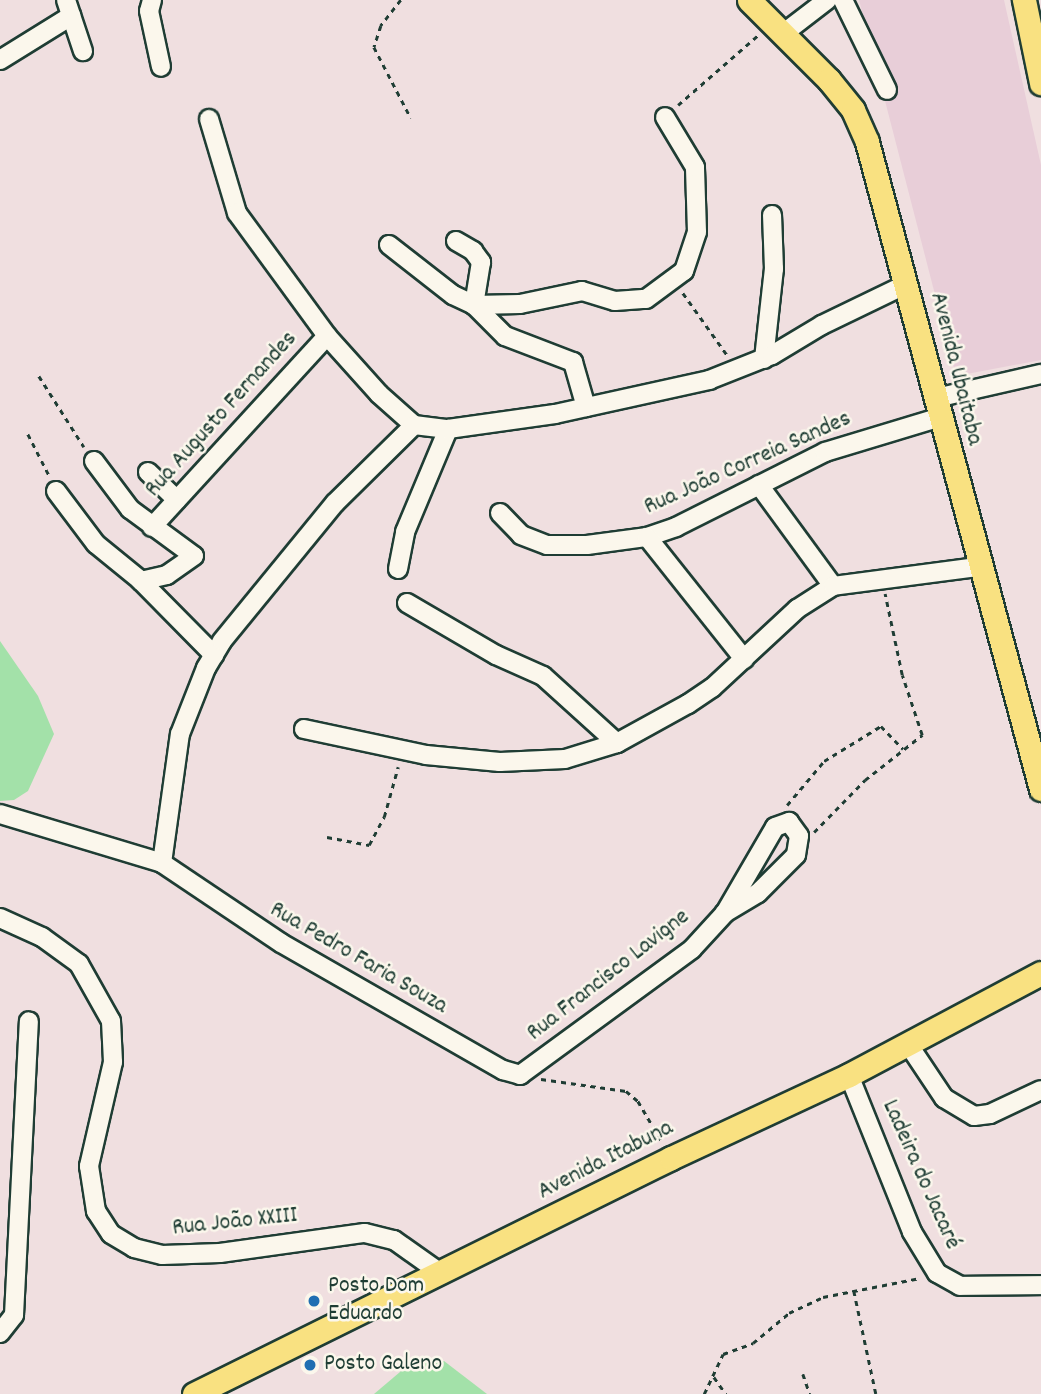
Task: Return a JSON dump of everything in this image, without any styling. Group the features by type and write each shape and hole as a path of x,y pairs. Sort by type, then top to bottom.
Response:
{"main road":[{"name":"Avenida Ubaitaba","path":"749,0 778,27 853,110 883,188 978,567 1041,789"},
{"path":"1024,0 1041,83"},
{"name":"Avenida Itabuna","path":"194,1394 442,1274 671,1158 849,1075 1041,973"}],"street":[{"path":"152,0 149,12 161,67"},
{"path":"778,27 828,0"},
{"path":"843,0 887,90"},
{"path":"0,60 69,8 83,51"},
{"path":"474,305 520,304 582,291 629,302 646,299 684,271 691,253 699,186 687,149 665,117"},
{"path":"209,118 237,214 287,277 327,336 379,394 414,425 449,429 586,407 735,372 906,284"},
{"path":"764,359 774,270 772,215"},
{"path":"456,241 473,251 481,262 474,305"},
{"path":"389,245 453,295 474,305 505,336 573,362 586,407"},
{"name":"Rua Augusto Fernandes","path":"152,527 327,336"},
{"name":"Rua João Correia Sandes","path":"500,513 521,535 547,545 587,545 647,537 825,452 939,407 1041,374"},
{"path":"162,863 180,734 214,655 335,503 414,425"},
{"path":"398,569 405,532 449,429"},
{"path":"94,461 130,509 194,556 167,575 141,581"},
{"path":"148,472 177,500"},
{"path":"759,485 833,586"},
{"path":"56,491 96,544 141,581 214,655"},
{"path":"647,537 744,659"},
{"path":"304,729 403,751 532,761 565,760 617,743 712,688 797,609 833,586 883,577 978,567"},
{"path":"407,603 496,655 543,676 617,743"},
{"name":"Rua Pedro Faria Souza","path":"0,814 162,863 258,930 503,1070 520,1075"},
{"path":"775,827 789,821 795,827 800,847"},
{"name":"Rua Francisco Lavigne","path":"520,1075 692,949 725,913 775,827"},
{"name":"Rua Francisco Lavigne","path":"725,913 758,893 800,847"},
{"name":"Rua João XXIII","path":"0,918 41,937 79,964 111,1021 113,1062 92,1141 89,1177 96,1211 111,1234 134,1248 162,1255 220,1253 365,1233 394,1240 442,1274"},
{"path":"0,1334 14,1315 29,1021"},
{"path":"908,1044 944,1098 974,1116 990,1114 1041,1090"},
{"name":"Ladeira do Jacaré","path":"849,1075 912,1232 937,1273 960,1286 1041,1285"}],"path":[{"path":"401,0 381,26 374,47 411,118"},
{"path":"665,117 778,27"},
{"path":"668,284 697,310 735,372"},
{"path":"38,376 94,461"},
{"path":"28,434 56,491"},
{"path":"800,847 865,780 922,735 902,675 883,577"},
{"path":"775,827 787,804 824,761 881,726 904,749"},
{"path":"327,836 369,845 384,817 403,751"},
{"path":"520,1075 626,1091 638,1101 671,1158"},
{"path":"704,1394 723,1354 753,1343 789,1313 822,1297 937,1273"},
{"path":"854,1291 876,1394"},
{"path":"803,1374 810,1394"},
{"path":"714,1377 726,1394"}],"shaded area":[{"path":"859,0 1004,0 1041,165 1041,360 956,376"}],"green space":[{"path":"0,641 38,696 54,734 28,791 14,800 0,801"},
{"path":"413,1361 444,1361 487,1394 374,1394"}],"place":[{"name":"Posto Dom Eduardo","path":"314,1301"},
{"name":"Posto Galeno","path":"310,1365"}]}
